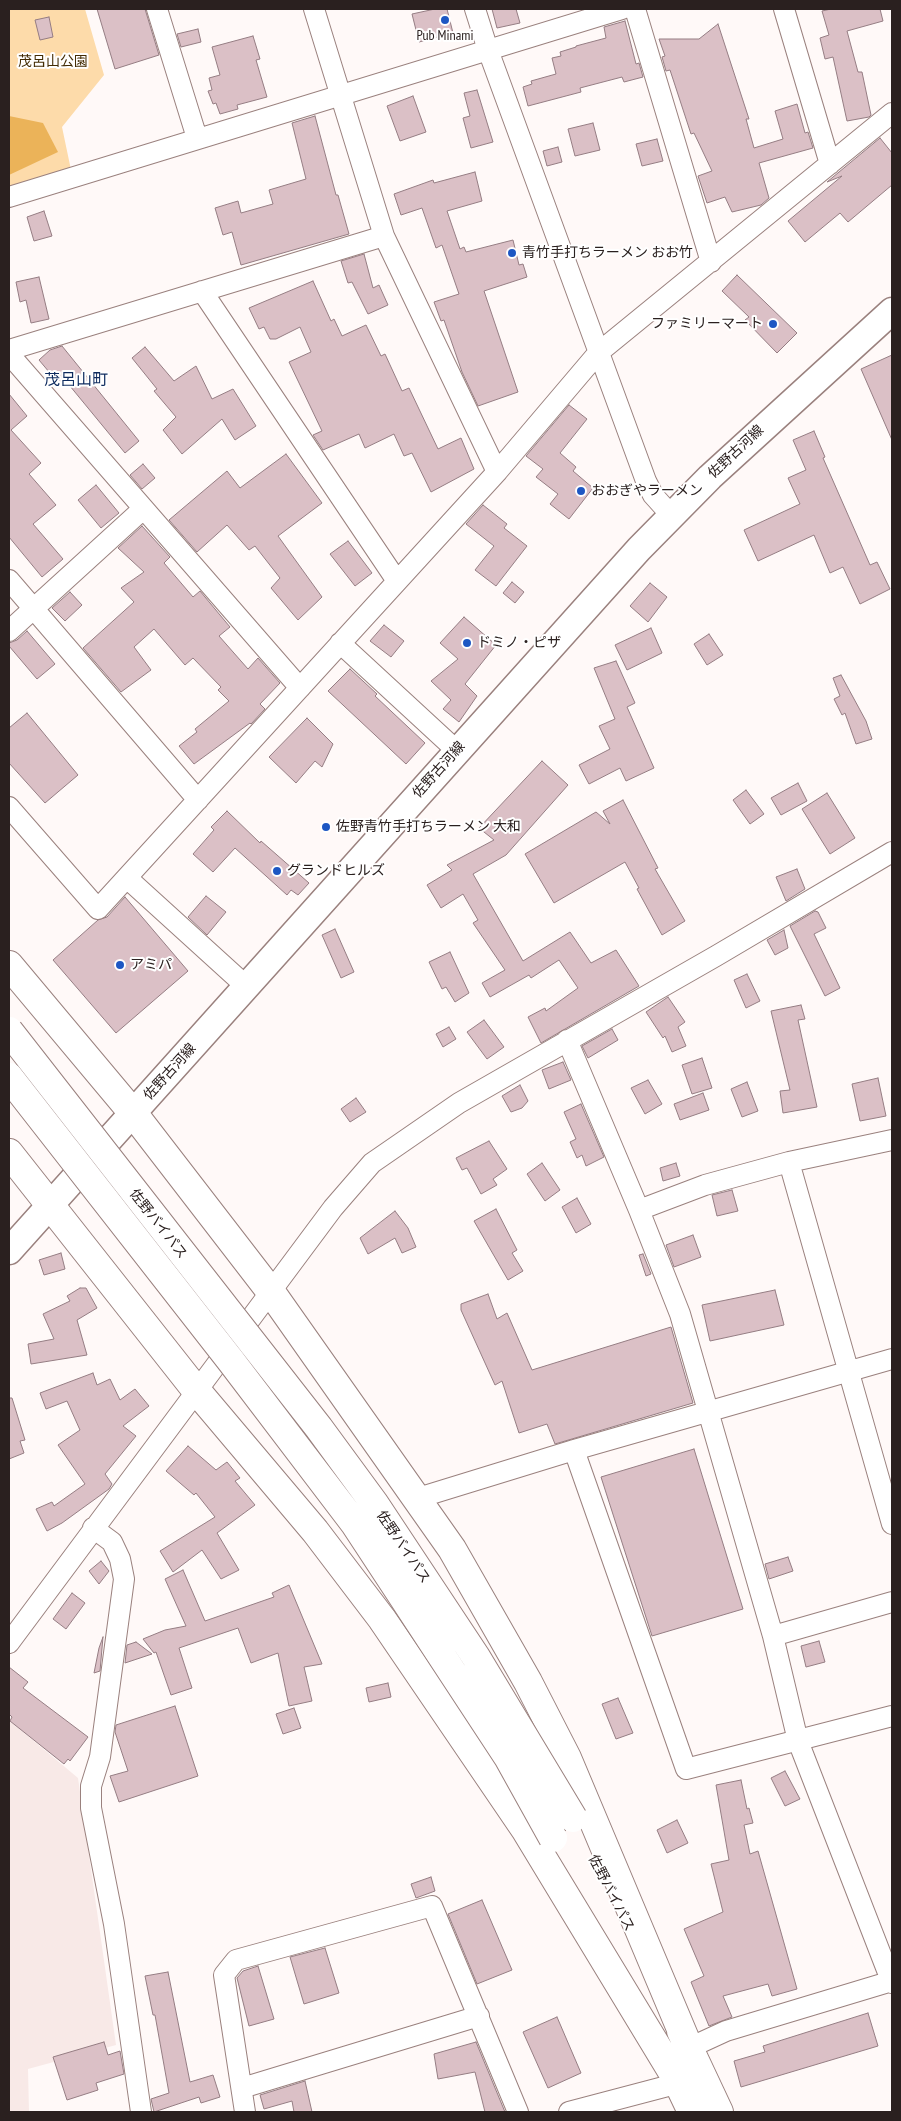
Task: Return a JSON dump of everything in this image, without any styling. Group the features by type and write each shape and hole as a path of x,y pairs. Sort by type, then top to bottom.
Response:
{"highway":[{"path":"9,965 133,1113 271,1292 418,1498 490,1613 567,1758 689,2048"},
{"name":"佐野バイパス","path":"9,1031 319,1428 374,1503 476,1657 574,1818 719,2112"},
{"name":"佐野バイパス","path":"9,1077 355,1524 508,1757 613,1951 692,2112"},
{"path":"9,1153 196,1390 315,1531 382,1619 525,1829 679,2084"}],"main road":[{"name":"佐野古河線","path":"9,1251 247,987 456,750 671,515 770,420 892,311"}],"street":[{"path":"157,9 197,138"},
{"path":"314,9 339,96 384,236 497,472"},
{"path":"475,9 488,50 646,482 653,495 671,515"},
{"path":"9,197 622,9"},
{"path":"635,9 711,262"},
{"path":"784,9 830,164"},
{"path":"9,807 98,909 497,472 598,353 830,164 889,122"},
{"path":"300,688 9,352 384,236"},
{"path":"202,291 397,581"},
{"path":"9,630 143,509"},
{"path":"9,580 198,800"},
{"path":"340,643 456,750"},
{"path":"9,1643 333,1208 372,1163 458,1103 716,956 892,852"},
{"path":"127,878 247,987"},
{"path":"567,1040 640,1210 680,1314 773,1636 798,1741 892,1982 726,2031 689,2048"},
{"path":"640,1210 705,1185 789,1162 892,1140"},
{"path":"789,1162 892,1524"},
{"path":"418,1498 574,1450 892,1359"},
{"path":"574,1450 686,1769 892,1716"},
{"path":"94,1528 112,1542 120,1559 124,1579 100,1757 91,1786 91,1808 114,1924 141,2112"},
{"path":"773,1636 892,1602"},
{"path":"245,2112 224,1976 236,1960 432,1906 518,2112"},
{"path":"242,2088 479,2016"},
{"path":"569,2112 679,2084"}],"shaded area":[{"path":"9,116 43,123 58,152 9,175"},
{"path":"9,1720 78,1778 116,2045 28,2069 29,2112 9,2112"}],"green space":[{"name":"茂呂山公園","path":"9,9 85,9 104,75 62,127 71,170 9,189"}],"building":[{"path":"97,9 145,9 159,55 115,69"},
{"path":"435,9 447,9 453,33 419,42 412,14"},
{"path":"492,9 516,9 520,23 497,28"},
{"path":"831,9 880,9 883,21 847,31 858,72 862,72 871,115 869,117 847,121 833,57 825,59 820,38 829,35 822,11"},
{"path":"49,17 53,37 40,40 35,20"},
{"path":"625,21 636,64 639,63 643,77 624,82 622,77 580,88 581,92 528,106 523,87 532,84 531,81 556,74 552,58 561,56 560,52 576,46 606,38 604,27"},
{"path":"718,24 749,119 746,119 754,148 783,139 775,111 797,104 805,133 808,132 813,148 759,163 769,198 761,205 732,212 725,197 707,203 698,176 712,171 694,133 691,134 670,70 666,71 662,57 665,56 659,39 699,39"},
{"path":"198,29 201,42 181,47 177,34"},
{"path":"253,36 260,59 256,60 267,97 237,105 238,109 220,114 216,103 213,104 208,91 212,90 209,78 220,75 212,47"},
{"path":"477,90 493,142 471,148 463,118 470,116 464,93"},
{"path":"413,96 426,132 400,141 387,106"},
{"path":"315,116 336,195 338,195 349,234 241,265 232,232 223,235 215,208 238,201 241,213 273,204 269,190 306,179 292,123"},
{"path":"593,123 600,150 575,156 568,129"},
{"path":"880,138 892,153 892,185 848,222 840,213 805,242 788,221 842,176 827,182"},
{"path":"657,139 663,161 642,166 636,144"},
{"path":"558,147 562,162 547,166 543,151"},
{"path":"475,172 482,201 447,211 460,249 464,247 466,252 513,240 519,265 523,264 527,277 484,291 518,392 478,406 462,372 444,320 441,321 434,302 459,294 442,245 436,248 422,208 401,215 394,194 433,180 434,183"},
{"path":"44,211 52,236 34,241 27,217"},
{"path":"364,254 373,288 379,285 388,305 368,314 352,282 348,283 341,261"},
{"path":"737,275 797,333 777,353 745,320 749,317 722,291"},
{"path":"39,277 49,319 31,323 26,300 20,302 16,282"},
{"path":"313,281 331,321 334,319 342,336 366,325 381,356 385,354 402,391 409,388 438,449 461,438 474,469 431,492 412,453 404,456 394,434 365,448 359,434 323,450 313,435 322,431 289,362 311,352 300,327 276,339 270,339 264,327 259,329 249,308"},
{"path":"62,346 139,441 125,453 65,380 60,385 39,360 50,350"},
{"path":"145,347 174,381 196,366 212,399 233,389 256,426 235,440 222,419 182,454 163,430 176,417 154,391 157,389 132,358"},
{"path":"892,355 892,440 861,369"},
{"path":"9,394 27,416 11,430 41,463 29,474 56,505 33,524 63,559 42,577 9,537"},
{"path":"569,405 587,419 560,453 576,467 573,471 593,488 569,519 550,504 558,494 536,477 543,469 526,456"},
{"path":"814,431 825,457 823,458 870,565 877,562 890,589 860,604 843,567 830,573 814,535 758,561 744,530 800,504 788,478 806,470 793,440"},
{"path":"286,454 322,503 278,536 322,597 298,620 271,588 280,578 255,546 249,550 227,525 197,552 169,520 227,471 240,488"},
{"path":"143,464 155,478 142,489 130,475"},
{"path":"96,485 119,513 101,528 78,500"},
{"path":"483,505 507,524 504,528 527,546 496,586 475,570 494,546 466,524"},
{"path":"142,526 170,557 164,563 193,597 200,591 230,627 219,636 248,669 258,658 280,683 260,704 265,709 251,724 194,764 179,746 197,732 195,729 229,701 218,690 221,687 193,658 185,665 154,629 134,647 151,670 121,692 83,648 134,602 121,588 144,572 118,548"},
{"path":"348,541 372,573 355,586 330,554"},
{"path":"512,582 524,592 515,603 503,593"},
{"path":"650,583 667,597 648,622 630,606"},
{"path":"70,592 82,605 65,621 52,608"},
{"path":"464,617 496,645 465,684 477,696 459,722 443,709 451,700 431,681 458,659 440,643"},
{"path":"384,625 404,641 391,657 370,641"},
{"path":"651,628 662,653 627,670 615,645"},
{"path":"27,631 55,664 37,679 9,646 9,643 17,640"},
{"path":"709,634 723,655 707,665 694,644"},
{"path":"616,661 635,703 627,707 654,768 626,781 620,768 589,784 579,765 610,749 599,726 615,719 594,668"},
{"path":"350,669 377,694 375,696 425,743 406,764 328,691"},
{"path":"841,675 866,721 872,739 856,744 845,713 842,715 834,699 840,696 833,678"},
{"path":"27,713 78,775 45,803 9,763 9,728"},
{"path":"307,718 333,744 322,767 315,761 296,783 269,757"},
{"path":"542,761 568,785 506,855 473,874 523,961 570,932 591,963 616,950 639,986 541,1043 528,1017 545,1008 546,1011 578,988 559,960 531,978 529,975 490,997 482,983 505,970 473,923 478,920 463,894 441,908 427,885 452,870 447,865 494,840 479,828"},
{"path":"798,783 807,801 781,815 771,798"},
{"path":"746,790 764,814 750,824 733,800"},
{"path":"827,793 855,838 830,854 802,809"},
{"path":"623,800 658,868 655,869 685,921 662,935 637,889 639,888 625,862 554,903 525,854 596,812 610,824 603,811"},
{"path":"227,811 260,843 261,841 309,883 298,895 291,890 287,895 235,848 213,872 193,854 214,830 211,827"},
{"path":"797,869 805,889 786,901 776,877"},
{"path":"206,896 226,912 207,935 188,917"},
{"name":"アミパ","path":"125,897 188,971 116,1033 53,960 98,920 107,917"},
{"path":"815,911 818,912 826,928 814,934 840,988 825,996 790,926"},
{"path":"335,929 354,972 341,978 322,935"},
{"path":"784,930 788,948 775,955 767,940"},
{"path":"450,952 469,993 455,1002 446,987 442,989 429,962"},
{"path":"747,974 760,1001 746,1008 734,980"},
{"path":"668,997 685,1022 678,1027 686,1046 672,1052 665,1036 663,1038 646,1012"},
{"path":"801,1005 805,1019 798,1020 817,1107 783,1113 780,1091 790,1090 771,1011"},
{"path":"484,1020 504,1047 487,1059 467,1032"},
{"path":"449,1027 456,1039 443,1047 436,1034"},
{"path":"612,1029 618,1040 588,1058 582,1046"},
{"path":"702,1058 712,1088 692,1094 682,1065"},
{"path":"563,1062 571,1080 549,1089 542,1070"},
{"path":"878,1078 886,1116 860,1121 852,1084"},
{"path":"648,1080 662,1104 645,1114 631,1088"},
{"path":"747,1082 758,1111 742,1117 731,1089"},
{"path":"520,1085 528,1101 522,1108 511,1112 502,1096"},
{"path":"703,1093 709,1110 680,1120 674,1104"},
{"path":"356,1098 366,1112 350,1122 341,1109"},
{"path":"581,1104 604,1157 586,1166 582,1155 577,1158 570,1142 576,1139 564,1112"},
{"path":"489,1141 507,1169 493,1179 497,1185 481,1194 467,1168 462,1170 456,1158"},
{"path":"542,1163 560,1190 545,1201 527,1174"},
{"path":"676,1163 680,1176 663,1181 660,1168"},
{"path":"732,1190 738,1211 717,1216 712,1195"},
{"path":"577,1198 591,1224 576,1233 562,1207"},
{"path":"496,1209 517,1250 512,1253 523,1271 508,1280 474,1221"},
{"path":"395,1211 408,1228 416,1247 402,1253 395,1238 368,1254 360,1238"},
{"path":"693,1235 701,1257 674,1267 666,1245"},
{"path":"61,1253 65,1269 44,1275 39,1260"},
{"path":"643,1254 651,1274 646,1276 639,1255"},
{"path":"80,1288 86,1288 97,1308 77,1320 87,1355 31,1364 28,1344 54,1339 43,1314 70,1301 67,1296"},
{"path":"775,1290 784,1325 710,1341 702,1305"},
{"path":"488,1294 497,1319 507,1313 532,1370 671,1327 693,1403 555,1444 547,1424 519,1433 502,1381 495,1385 461,1310 461,1304"},
{"path":"93,1373 97,1385 110,1379 120,1400 135,1389 149,1406 123,1426 136,1436 105,1474 112,1484 109,1489 62,1523 47,1531 36,1509 52,1502 54,1506 85,1484 58,1445 80,1430 67,1401 46,1409 40,1393"},
{"path":"9,1398 12,1398 25,1440 20,1441 24,1453 9,1459"},
{"path":"188,1446 216,1470 227,1462 240,1478 235,1481 255,1505 217,1533 239,1570 221,1579 202,1550 173,1572 160,1551 215,1517 196,1493 194,1495 166,1471"},
{"path":"694,1449 743,1609 652,1636 601,1477"},
{"path":"788,1557 793,1571 769,1579 765,1564"},
{"path":"101,1561 109,1571 99,1584 89,1571"},
{"path":"183,1570 205,1621 274,1597 272,1593 289,1585 322,1664 304,1667 312,1701 289,1706 278,1653 251,1663 238,1628 179,1648 192,1688 171,1695 156,1652 154,1653 143,1639 165,1630 186,1626 165,1579"},
{"path":"72,1593 85,1603 66,1629 53,1619"},
{"path":"103,1637 100,1671 94,1673 99,1648"},
{"path":"819,1641 825,1662 806,1667 801,1646"},
{"path":"136,1642 152,1654 125,1663 127,1645"},
{"path":"9,1667 28,1682 23,1688 88,1737 70,1761 68,1759 64,1764 10,1721 12,1717 9,1714"},
{"path":"388,1683 391,1697 369,1702 366,1688"},
{"path":"618,1698 633,1733 616,1739 602,1704"},
{"path":"175,1706 198,1776 119,1802 110,1776 128,1771 115,1732 116,1725"},
{"path":"294,1708 301,1728 283,1734 276,1714"},
{"path":"785,1771 800,1799 785,1806 771,1778"},
{"path":"741,1780 747,1809 749,1808 753,1823 744,1825 750,1854 758,1851 797,1989 772,1996 768,1984 723,1996 732,2017 709,2026 691,1982 704,1976 684,1929 723,1912 711,1864 729,1860 716,1785"},
{"path":"677,1820 688,1843 667,1853 657,1830"},
{"path":"431,1877 435,1891 416,1898 411,1884"},
{"path":"482,1900 512,1970 477,1984 448,1914"},
{"path":"325,1948 339,1993 304,2004 290,1957"},
{"path":"258,1966 274,2019 249,2026 237,1978 243,1971"},
{"path":"168,1972 190,2082 213,2075 220,2097 201,2103 199,2097 154,2112 151,2099 169,2093 155,2015 153,2015 145,1976"},
{"path":"868,2013 878,2046 741,2087 734,2061 765,2052 763,2046"},
{"path":"557,2017 581,2073 548,2088 523,2032"},
{"path":"104,2042 108,2055 120,2051 124,2074 96,2083 98,2090 67,2100 53,2057"},
{"path":"476,2042 505,2112 485,2112 475,2072 438,2079 434,2054"},
{"path":"305,2081 312,2112 294,2112 292,2101 264,2109 260,2095"}],"place":[{"name":"Pub Minami","path":"445,20"},
{"name":"青竹手打ちラーメン おお竹","path":"512,253"},
{"name":"ファミリーマート","path":"773,324"},
{"name":"おおぎやラーメン","path":"581,491"},
{"name":"ドミノ・ピザ","path":"467,643"},
{"name":"佐野青竹手打ちラーメン 大和","path":"326,827"},
{"name":"グランドヒルズ","path":"277,871"},
{"name":"アミパ","path":"120,965"}],"district":[{"name":"茂呂山町","path":"76,380"}]}
